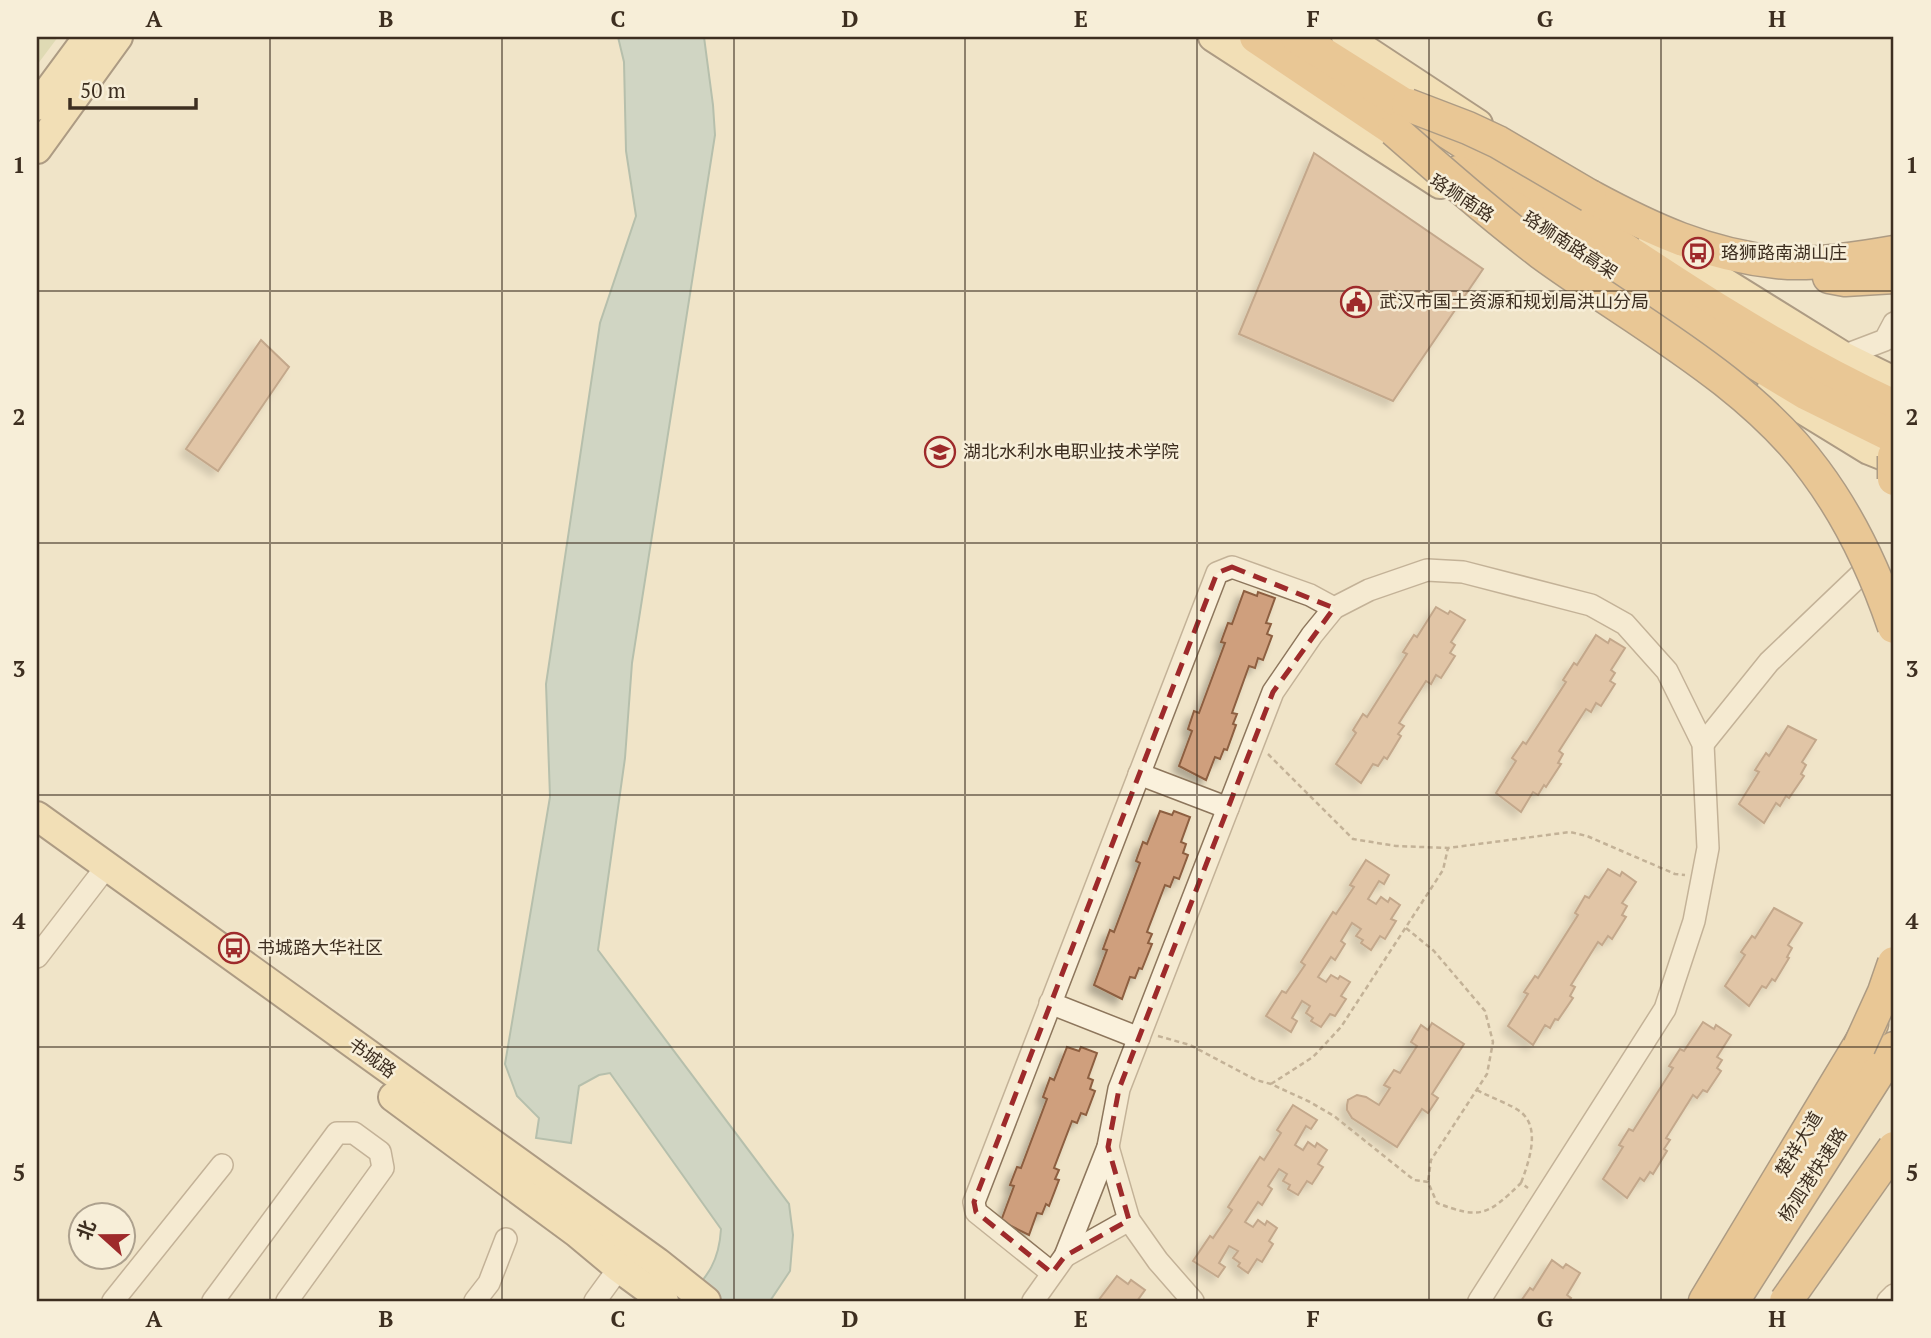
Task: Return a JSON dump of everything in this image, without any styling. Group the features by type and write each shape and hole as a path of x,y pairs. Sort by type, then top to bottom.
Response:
{"highway":[{"name":"珞狮南路高架","path":"1256,37 1401,118 1780,347 1894,406"},
{"name":"珞狮南路高架","path":"1297,37 1401,118 1739,353 1807,394 1894,437"},
{"path":"1401,118 1468,128 1499,142 1644,226 1678,239 1778,263 1813,275 1845,280 1894,277"},
{"path":"1401,118 1460,187 1541,252 1693,357 1778,428 1814,469 1894,586"},
{"path":"1778,263 1853,259 1894,251"},
{"path":"1894,458 1894,480"},
{"path":"1851,525 1880,586 1894,627"},
{"path":"1726,1301 1859,1046 1894,963"},
{"name":"楚祥大道","path":"1705,1301 1894,987"},
{"name":"杨泗港快速路","path":"1733,1301 1894,1048"},
{"path":"1786,1301 1894,1147"},
{"path":"1800,1301 1894,1147"}],"main road":[{"path":"37,106 88,37"},
{"path":"37,149 118,37"},
{"name":"珞狮南路","path":"1213,37 1556,259 1869,450 1894,458"},
{"path":"1346,37 1606,208 1843,356 1894,381"},
{"name":"书城路","path":"37,816 101,873 566,1225 624,1256 664,1290"},
{"name":"书城路","path":"37,838 101,873"}],"street":[{"path":"1843,356 1890,331 1894,381"},
{"path":"1052,1273 976,1212 974,1202 1217,573 1232,567 1310,595 1334,608"},
{"path":"1033,1301 1065,1256 1108,1147 1119,1090 1273,692 1334,608 1369,590 1427,569 1463,572 1591,605 1625,624 1667,671 1703,744 1708,848 1694,921 1665,1009 1479,1301"},
{"path":"1703,744 1769,662 1859,576"},
{"path":"1139,774 1228,808"},
{"path":"37,957 101,873"},
{"path":"1051,1003 1140,1035"},
{"path":"212,1301 337,1133 354,1133 380,1152 383,1168 287,1301"},
{"path":"1108,1147 1129,1220 1158,1261 1193,1301"},
{"path":"113,1301 222,1164"},
{"path":"1065,1256 1129,1220"},
{"path":"475,1301 488,1283 506,1239"},
{"path":"595,1301 624,1256"},
{"path":"1888,1301 1894,1295"}],"path":[{"path":"1254,740 1353,839 1396,846 1448,848 1570,832 1587,836 1675,874 1703,875"},
{"path":"1271,1084 1313,1056 1341,1027 1443,870 1448,848"},
{"path":"1406,928 1434,951 1485,1011 1493,1042 1488,1074 1477,1090 1431,1160 1428,1182 1437,1203 1466,1214 1496,1208 1521,1183 1531,1155 1531,1127 1523,1113 1477,1090"},
{"path":"1140,1035 1190,1045 1256,1080 1271,1084 1334,1116 1414,1180 1428,1182"},
{"path":"1521,1183 1545,1199"}],"highlighted area":[{"path":"1232,567 1334,608 1273,692 1119,1089 1108,1147 1129,1220 1065,1256 1052,1273 976,1212 974,1202 1217,573"}],"green space":[{"path":"37,37 58,37 37,65"}],"water":[{"path":"618,37 704,37 715,135 632,663 625,758 598,950 789,1204 793,1235 790,1271 770,1301 686,1301 715,1260 721,1229 610,1073 599,1075 579,1086 571,1143 536,1138 539,1118 517,1096 505,1064 550,797 546,684 600,323 636,216 626,151 624,62"}],"building":[{"name":"武汉市国土资源和规划局洪山分局","path":"1314,153 1483,269 1393,401 1239,334"},
{"path":"261,340 289,367 218,471 186,449"},
{"path":"1244,591 1257,596 1258,592 1275,598 1266,623 1271,624 1267,634 1272,636 1263,660 1258,658 1255,668 1249,666 1232,713 1237,714 1233,724 1236,725 1227,750 1224,749 1220,759 1215,757 1206,780 1179,766 1192,731 1188,729 1194,711 1199,713 1225,643 1221,642 1228,623 1232,624"},
{"path":"1436,607 1465,620 1451,642 1455,645 1450,653 1455,656 1441,678 1436,675 1431,684 1426,681 1399,723 1404,726 1398,734 1401,736 1387,759 1384,757 1378,766 1373,764 1361,783 1336,764 1356,733 1353,730 1363,714 1367,717 1407,654 1403,652 1414,635 1417,637"},
{"path":"1596,635 1608,643 1610,639 1625,648 1611,670 1615,673 1610,681 1615,684 1601,706 1596,703 1591,712 1586,709 1559,751 1563,754 1558,763 1561,764 1538,795 1533,792 1521,812 1496,793 1516,761 1512,758 1523,742 1526,744 1566,682 1563,680 1574,663 1577,665"},
{"path":"1788,726 1816,740 1802,762 1806,765 1801,774 1804,776 1789,798 1786,796 1780,806 1776,803 1764,823 1739,804 1759,772 1755,770 1766,753 1769,756"},
{"path":"1160,811 1172,815 1174,811 1190,817 1181,842 1186,844 1183,853 1188,855 1179,879 1174,877 1170,887 1165,885 1147,932 1152,934 1148,943 1152,944 1142,969 1139,968 1135,978 1130,977 1122,999 1094,985 1107,950 1103,949 1110,930 1114,932 1140,863 1136,861 1143,842 1147,844"},
{"path":"1366,860 1389,875 1384,884 1379,881 1368,899 1376,904 1381,897 1388,902 1390,898 1400,905 1391,919 1396,921 1385,939 1380,936 1371,950 1356,936 1361,929 1352,923 1341,941 1345,944 1335,960 1331,957 1318,977 1326,982 1331,975 1338,979 1340,976 1350,982 1341,996 1346,999 1335,1016 1330,1014 1321,1027 1311,1021 1313,1018 1306,1013 1310,1006 1302,1001 1292,1018 1297,1021 1291,1032 1266,1016 1282,991 1286,993 1305,965 1301,962 1333,912 1336,914 1354,887 1350,885"},
{"path":"1608,869 1620,876 1622,872 1636,882 1622,903 1627,906 1622,915 1626,917 1612,939 1608,936 1602,945 1598,942 1571,985 1575,987 1570,996 1573,998 1550,1028 1545,1025 1533,1045 1508,1026 1528,994 1524,992 1535,976 1538,978 1578,915 1575,913 1585,896 1589,898"},
{"path":"1774,908 1802,923 1788,945 1792,948 1787,957 1789,958 1775,981 1772,979 1766,988 1762,986 1749,1006 1725,986 1745,955 1741,952 1752,936 1755,938"},
{"path":"1703,1022 1714,1029 1716,1025 1731,1035 1717,1057 1722,1060 1717,1068 1721,1071 1707,1092 1703,1090 1697,1098 1693,1095 1666,1138 1670,1140 1664,1149 1667,1151 1653,1174 1650,1172 1644,1181 1640,1178 1627,1198 1603,1179 1623,1147 1619,1145 1629,1129 1633,1131 1673,1068 1669,1066 1680,1049 1684,1051"},
{"path":"1432,1023 1464,1044 1432,1094 1438,1098 1428,1113 1422,1109 1397,1147 1352,1118 1347,1110 1348,1100 1357,1095 1379,1105 1390,1088 1384,1085 1394,1070 1400,1073 1417,1046 1411,1042 1421,1025 1428,1030"},
{"path":"1067,1047 1079,1051 1081,1047 1097,1053 1088,1078 1093,1080 1090,1089 1095,1091 1086,1115 1081,1113 1077,1123 1072,1121 1054,1168 1059,1170 1055,1179 1059,1180 1049,1206 1046,1204 1042,1214 1037,1213 1029,1235 1001,1221 1014,1186 1010,1185 1017,1167 1021,1168 1047,1099 1043,1097 1050,1078 1054,1080"},
{"path":"1293,1105 1317,1120 1311,1129 1306,1126 1295,1145 1303,1150 1308,1142 1315,1147 1317,1143 1327,1150 1318,1164 1323,1167 1312,1184 1307,1181 1298,1195 1288,1189 1290,1185 1283,1181 1287,1174 1279,1169 1268,1186 1272,1189 1262,1205 1258,1202 1245,1222 1253,1227 1258,1220 1265,1225 1267,1221 1277,1228 1269,1241 1273,1244 1262,1262 1257,1259 1248,1273 1238,1266 1240,1263 1233,1258 1238,1251 1229,1246 1219,1263 1225,1267 1218,1277 1193,1261 1232,1210 1228,1207 1260,1157 1264,1160 1281,1133 1277,1130"},
{"path":"1552,1260 1563,1268 1566,1264 1580,1273 1567,1295 1571,1298 1569,1301 1521,1301 1530,1288 1533,1290"},
{"path":"1117,1276 1128,1284 1131,1280 1145,1290 1137,1301 1098,1301"}],"place":[{"name":"珞狮路南湖山庄","path":"1698,253"},
{"name":"武汉市国土资源和规划局洪山分局","path":"1356,302"},
{"name":"湖北水利水电职业技术学院","path":"940,452"},
{"name":"书城路大华社区","path":"234,948"}]}
